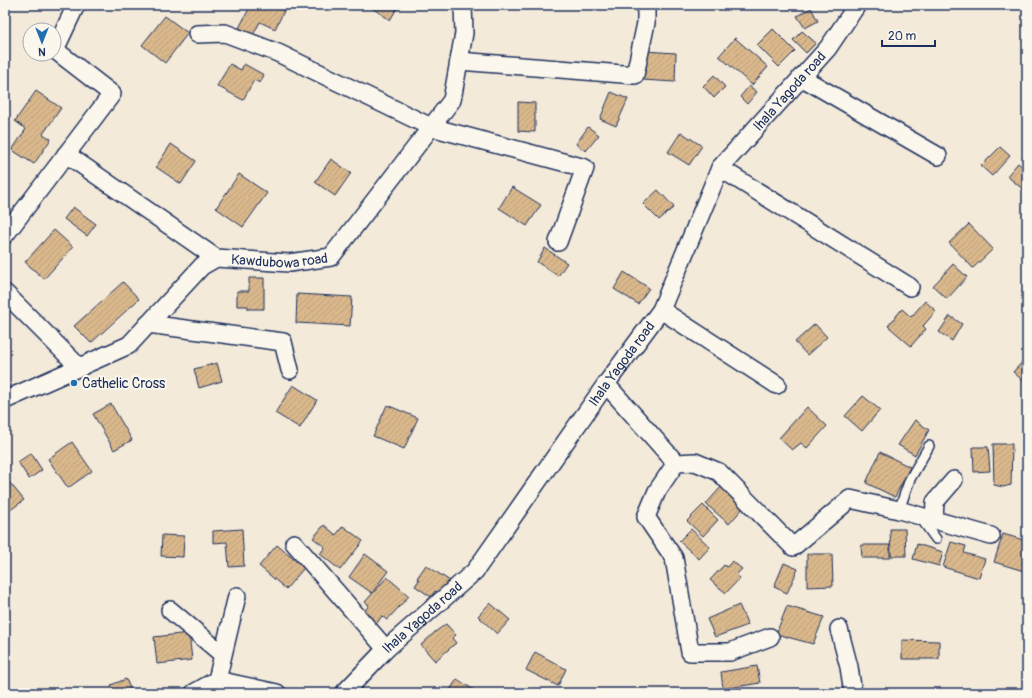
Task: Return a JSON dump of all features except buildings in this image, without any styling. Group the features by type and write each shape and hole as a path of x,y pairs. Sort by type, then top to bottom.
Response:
{"street":[{"path":"5,235 112,94 55,50 76,5"},
{"name":"Kawdubowa road","path":"5,400 130,345 202,266 216,258 289,263 331,258 452,100 464,33 463,5"},
{"path":"459,61 635,74 646,23 646,5"},
{"name":"Ihala Yagoda road","path":"344,693 386,649 475,571 606,384 661,310 720,168 828,48 857,5"},
{"path":"197,34 225,33 278,52 431,127 585,168 558,242"},
{"path":"801,78 938,156"},
{"path":"66,154 216,258"},
{"path":"720,168 910,287"},
{"path":"5,293 80,368"},
{"path":"661,310 777,385"},
{"path":"148,324 283,342 290,370"},
{"path":"606,384 676,463"},
{"path":"676,463 695,462 719,472 793,547 850,499 899,510 991,536"},
{"path":"676,463 657,491 646,517 674,558 690,652 730,652 770,638"},
{"path":"926,518 935,502 954,480"},
{"path":"294,543 386,649"},
{"path":"218,680 222,654 237,596"},
{"path":"170,610 222,654"},
{"path":"838,629 853,693"},
{"path":"194,693 218,680 278,693"}],"lane":[{"path":"899,510 910,479 929,446"},
{"path":"926,518 936,539"}],"place":[{"name":"Cathelic Cross","path":"74,383"}]}
